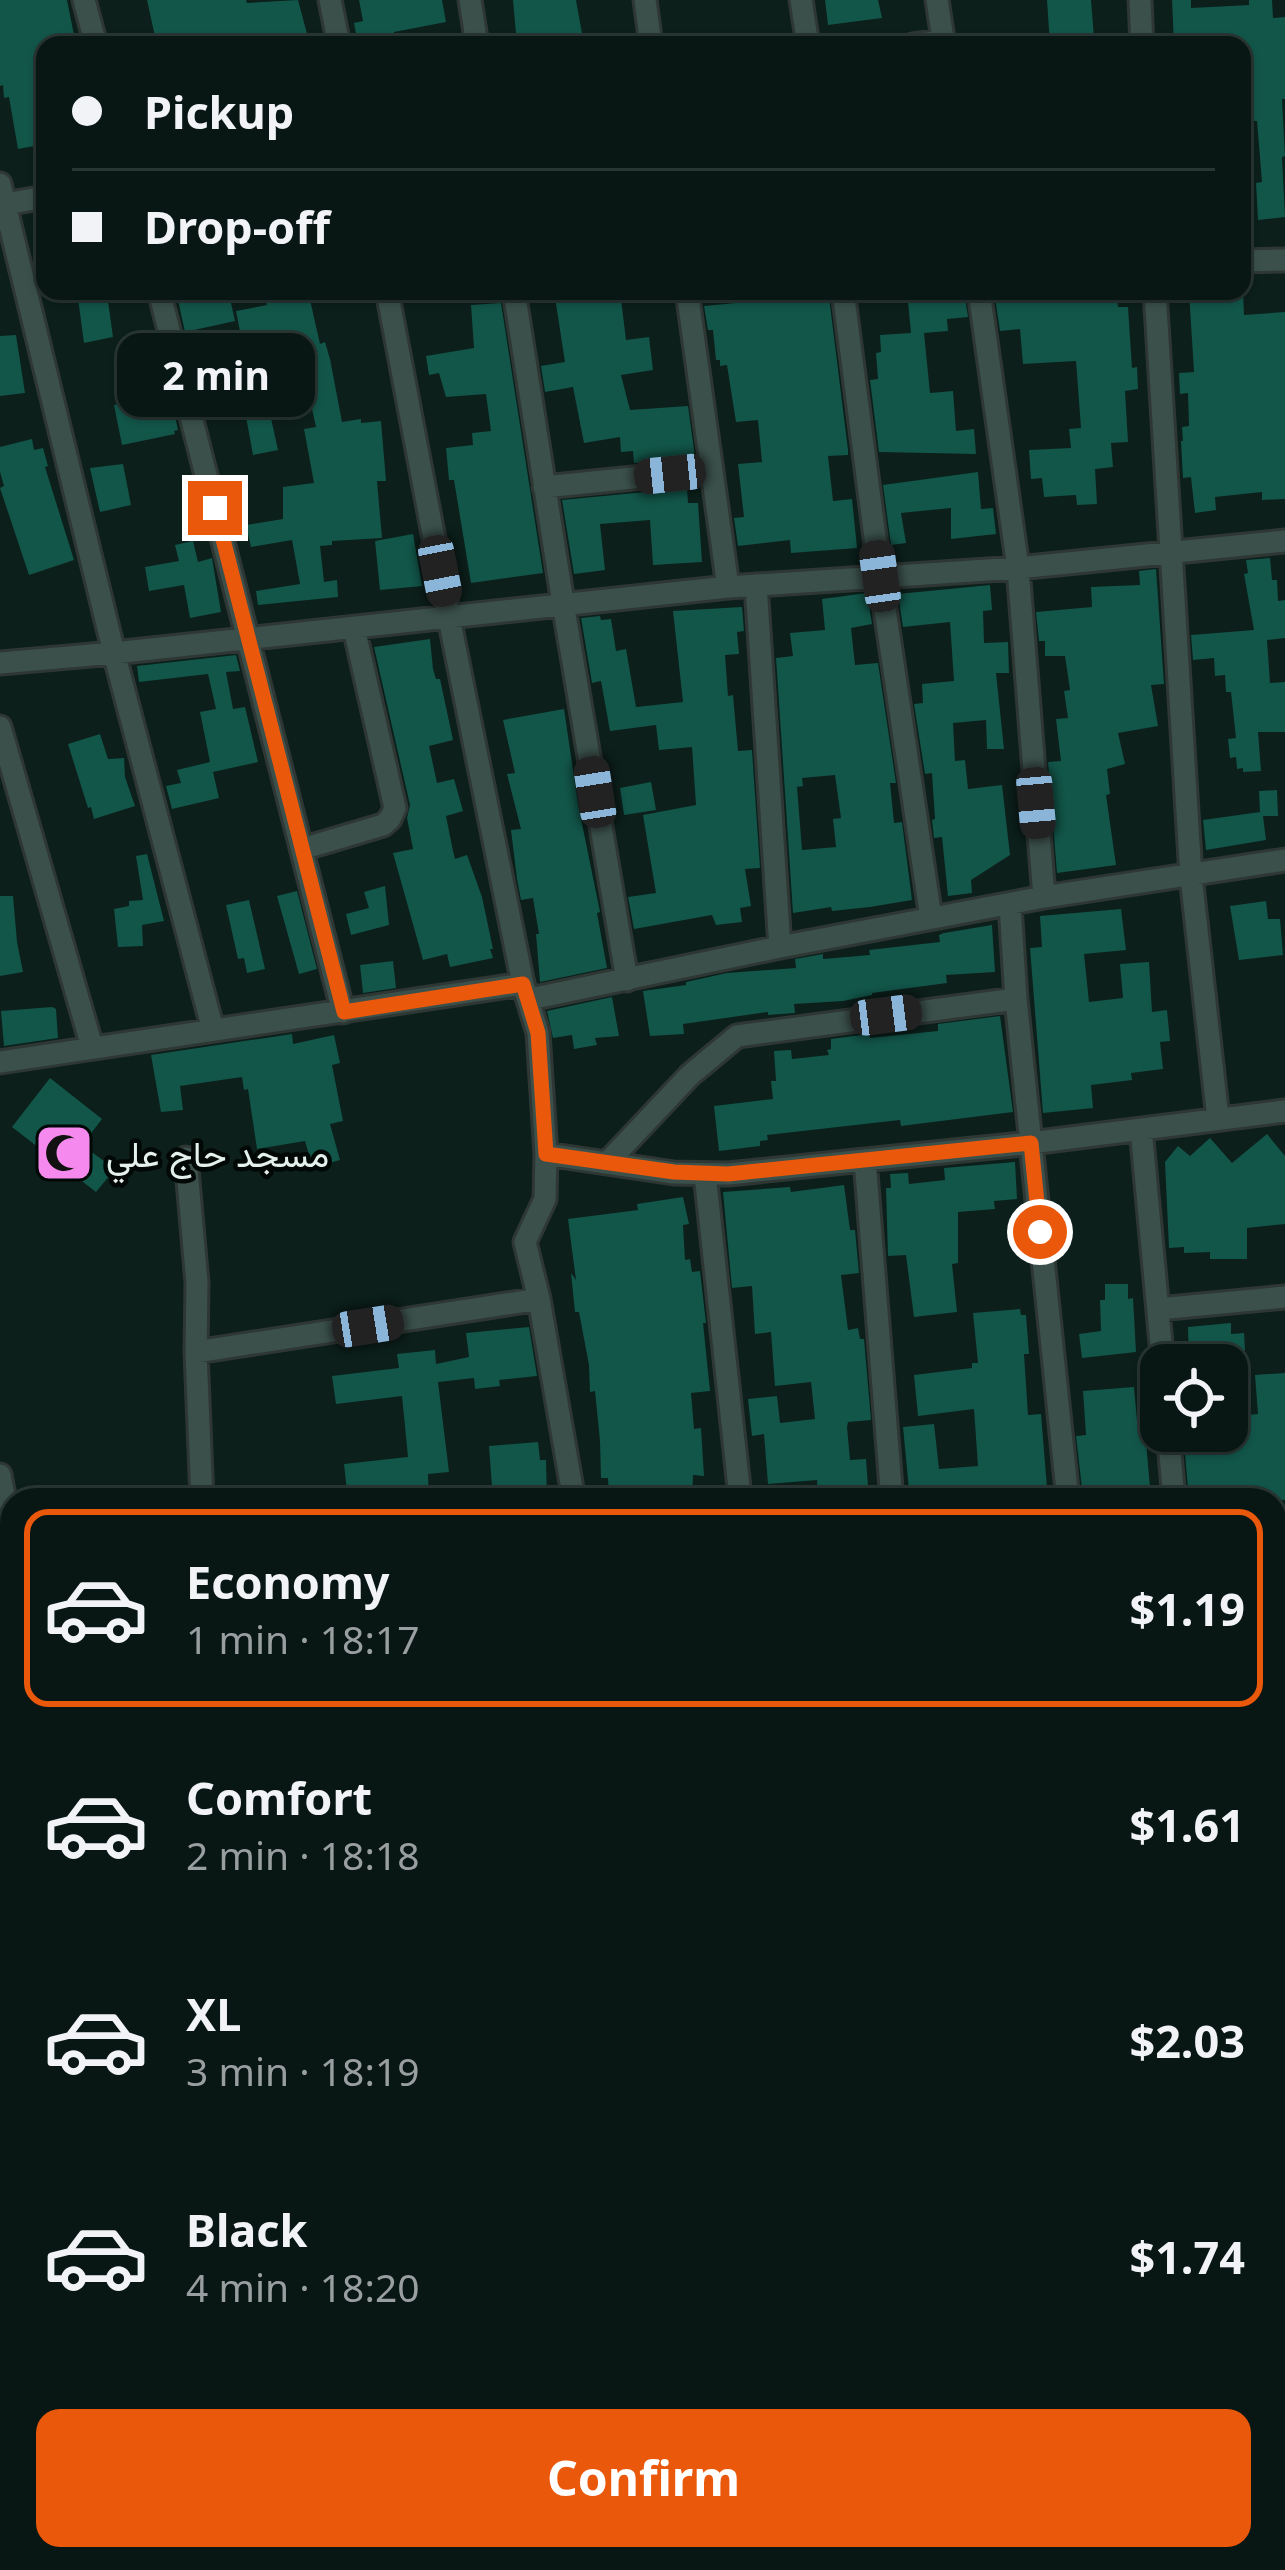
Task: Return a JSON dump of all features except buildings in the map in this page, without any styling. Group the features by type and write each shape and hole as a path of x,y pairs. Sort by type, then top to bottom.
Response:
{"street":[{"path":"84,0 93,36"},
{"path":"330,0 337,36"},
{"path":"470,0 476,36"},
{"path":"645,0 650,36"},
{"path":"801,0 807,36"},
{"path":"937,0 943,36"},
{"path":"1140,0 1142,36"},
{"path":"36,197 2,198 113,653 213,1030"},
{"path":"1251,261 1285,260"},
{"path":"161,300 344,1012"},
{"path":"389,300 448,618 538,1033 545,1198 525,1242 572,1488"},
{"path":"515,300 627,980"},
{"path":"688,300 728,587"},
{"path":"845,300 931,918"},
{"path":"980,300 1018,568 1044,897"},
{"path":"1156,300 1191,876 1218,1119"},
{"path":"544,487 712,470"},
{"path":"0,663 728,587 1018,568 1285,541"},
{"path":"756,585 780,946"},
{"path":"302,849 383,826 395,808 354,628"},
{"path":"0,727 92,1047"},
{"path":"0,1062 344,1012 627,980 1044,897 1285,860"},
{"path":"1010,905 1067,1488"},
{"path":"607,1163 690,1075 736,1036 1016,999"},
{"path":"546,1154 728,1174 1285,1111"},
{"path":"1141,1130 1161,1344"},
{"path":"185,1158 197,1283 202,1488"},
{"path":"865,1160 891,1488"},
{"path":"705,1174 739,1488"},
{"path":"1158,1309 1285,1297"},
{"path":"196,1352 539,1299"},
{"path":"1170,1452 1173,1488"}],"place":[{"name":"مسجد حاج علي","path":"64,1153"}],"route":[{"path":"215,508 344,1012 523,984 538,1033 546,1154 674,1172 728,1174 1031,1143 1040,1232"}]}
